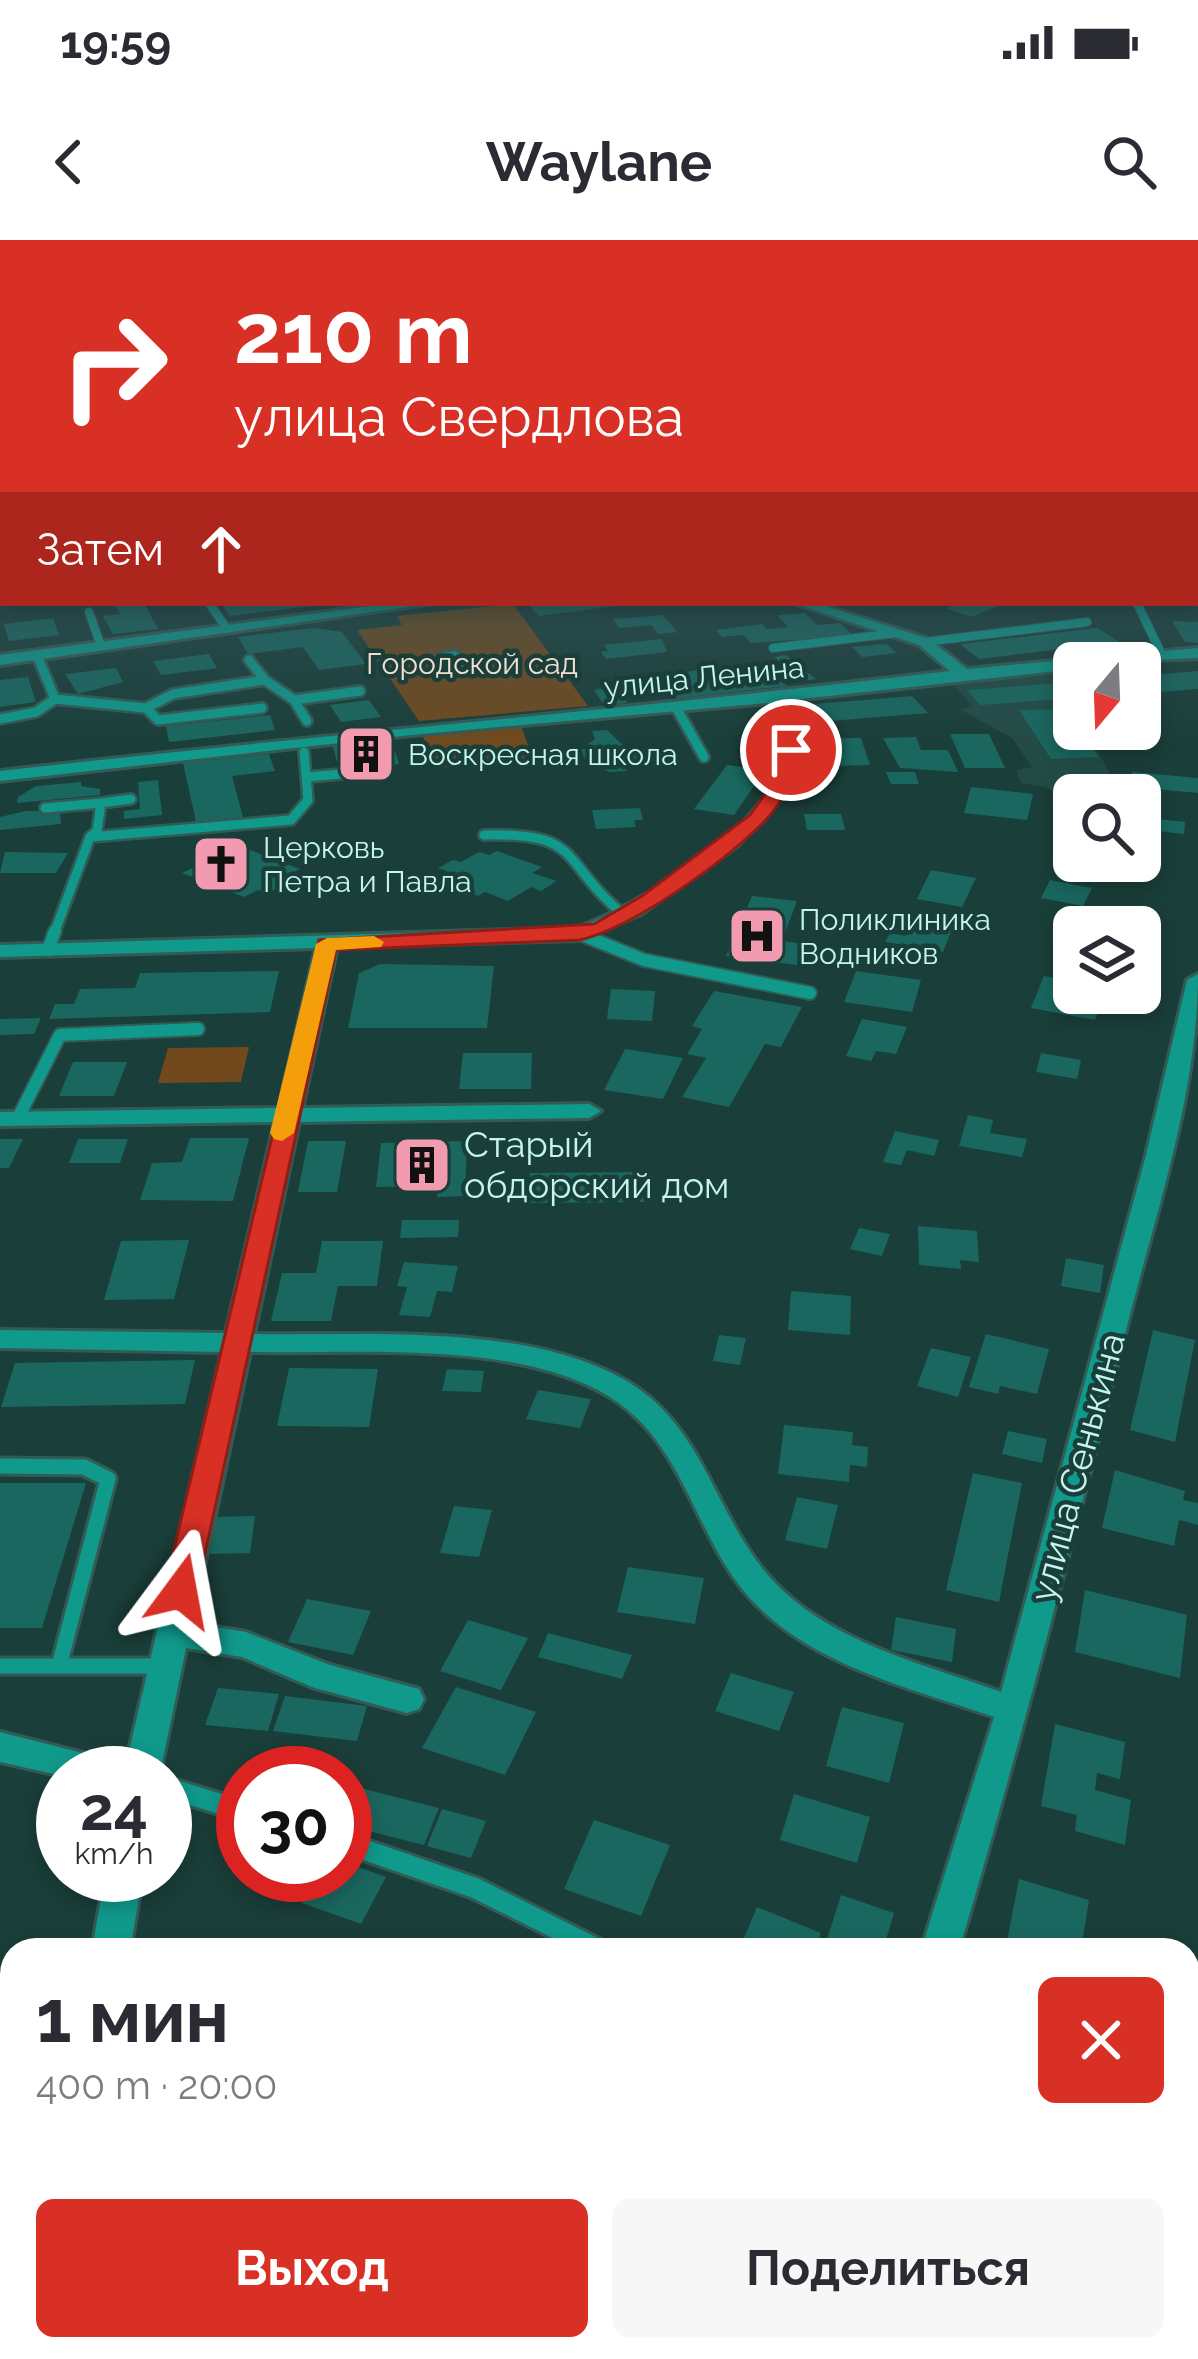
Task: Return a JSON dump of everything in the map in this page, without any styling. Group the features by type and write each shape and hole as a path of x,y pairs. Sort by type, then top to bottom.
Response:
{"street":[{"path":"0,660 376,606"},
{"path":"810,606 924,642 963,674"},
{"name":"улица Ленина","path":"0,776 411,730 676,709 963,674 1198,653"},
{"path":"0,951 580,934 625,916 739,834 768,807 786,777 791,750 773,698"},
{"path":"148,1746 327,944"},
{"name":"улица Сенькина","path":"944,1938 1012,1710 1158,1155 1198,980"},
{"path":"9,1119 589,1111"},
{"path":"0,1340 435,1346 493,1352 602,1376 632,1394 660,1424 695,1474 748,1576 770,1599 830,1640 1012,1710"},
{"path":"168,1649 246,1646 324,1676 407,1699"},
{"path":"0,1747 36,1755"},
{"path":"113,1938 119,1902"}],"lane":[{"path":"211,606 227,629"},
{"path":"1138,606 1162,655"},
{"path":"88,612 101,646"},
{"path":"924,642 1087,622"},
{"path":"773,648 896,633"},
{"path":"37,655 55,699"},
{"path":"249,660 265,680 294,700 307,721"},
{"path":"0,719 36,712 55,699 146,708 173,694 265,680"},
{"path":"294,700 360,691"},
{"path":"146,708 158,720 262,708"},
{"path":"676,709 704,757"},
{"path":"90,837 291,820 308,800 304,752"},
{"path":"307,777 375,771"},
{"path":"45,808 131,799"},
{"path":"48,950 90,837 97,831 101,802"},
{"path":"484,835 529,831 563,843 602,900 625,916"},
{"path":"580,934 644,960 810,993"},
{"path":"9,1119 60,1035 198,1029"},
{"path":"0,1466 84,1467 108,1478 108,1493 59,1666"},
{"path":"0,1666 59,1666 168,1649"},
{"path":"372,1852 471,1885 580,1938"}],"shaded area":[{"path":"1053,676 1053,750 1097,750 1110,774 1053,774 1053,791 1021,783 1016,770 1032,767 1012,738 961,710 972,706 952,683"}],"green space":[{"name":"Городской сад","path":"514,606 588,706 419,721 357,630 402,625 397,616"},
{"path":"521,726 534,761 432,768 422,733"},
{"path":"249,1047 241,1082 158,1083 168,1048"}],"building":[{"path":"116,606 146,606 158,629 113,634 103,616 120,614"},
{"path":"223,606 312,606 230,616"},
{"path":"529,606 615,606 539,616"},
{"path":"952,606 998,606 971,617 946,608"},
{"path":"805,613 817,625 840,623 853,636 751,643 744,635 722,637 716,630 762,624 767,629 788,627 777,615"},
{"path":"663,615 677,632 658,634 651,625 619,628 613,619"},
{"path":"53,618 59,635 9,641 4,624"},
{"path":"1172,621 1198,622 1198,643 1185,642"},
{"path":"314,628 342,632 366,664 319,670 303,647 248,654 238,637"},
{"path":"1098,628 1119,642 1053,642 1053,650 979,659 960,644"},
{"path":"662,639 667,652 606,659 601,652 608,651 604,645"},
{"path":"886,644 897,653 862,657 852,647"},
{"path":"209,654 217,668 161,675 153,661"},
{"path":"786,655 816,679 804,681 774,657"},
{"path":"725,667 732,675 772,671 787,686 670,699 655,682 667,681 661,675"},
{"path":"116,668 123,682 78,694 65,674"},
{"path":"1198,671 1198,689 1161,692 1161,674"},
{"path":"28,677 36,702 0,707 0,680"},
{"path":"1053,684 1053,700 980,705 967,690"},
{"path":"617,687 627,703 604,705 594,690"},
{"path":"912,696 928,713 830,721 816,704"},
{"path":"369,700 381,717 341,722 330,705"},
{"path":"1053,709 1053,750 1094,750 1099,757 1051,759 1019,710"},
{"path":"270,715 275,730 169,742 166,726"},
{"path":"607,730 625,747 634,746 640,758 625,767 627,771 609,772 585,760 581,749 590,749 588,744 595,739 592,731"},
{"path":"950,734 989,734 1005,768 965,768"},
{"path":"916,737 921,750 948,750 958,772 900,768 883,738"},
{"name":"Воскресная школа","path":"391,738 399,764 339,769 332,744"},
{"path":"822,738 861,738 870,765 830,766"},
{"path":"269,754 275,771 232,776 243,817 196,822 183,763"},
{"path":"727,765 765,770 734,815 694,809"},
{"path":"886,772 915,772 919,784 891,784"},
{"path":"1161,775 1198,778 1198,793 1161,790"},
{"path":"158,780 162,815 124,819 124,811 140,809 138,782"},
{"path":"81,782 81,786 100,789 100,795 17,803 18,797 36,786"},
{"path":"971,787 1033,794 1027,820 964,813"},
{"path":"640,808 643,820 634,820 636,827 596,829 592,810"},
{"path":"60,811 61,824 0,830 0,817"},
{"path":"804,814 841,814 845,830 807,830"},
{"path":"1161,819 1185,822 1184,834 1161,831"},
{"path":"237,845 300,869 285,877 293,880 268,893 258,890 244,897 182,873 199,865 203,856"},
{"path":"497,851 542,867 532,873 557,881 541,891 531,887 508,901 485,892 478,896 438,876 447,871 438,868 453,860"},
{"path":"5,852 68,853 56,873 0,873"},
{"path":"931,870 976,878 962,907 917,899"},
{"path":"1050,880 1092,888 1083,906 1041,898"},
{"path":"752,896 797,901 782,941 805,944 797,965 726,956"},
{"path":"913,922 952,929 943,952 885,942 890,933 906,936"},
{"path":"380,964 494,966 487,1028 348,1028 359,973"},
{"path":"279,971 270,1012 49,1019 55,1004 74,1004 80,989 135,988 140,973"},
{"path":"856,971 921,980 912,1012 844,1002"},
{"path":"1044,976 1053,978 1053,1012 1031,1008"},
{"path":"611,989 655,991 652,1021 607,1019"},
{"path":"714,991 802,1007 781,1047 765,1044 729,1107 682,1097 706,1058 687,1054 702,1029 692,1026"},
{"path":"1063,1014 1097,1014 1095,1020"},
{"path":"41,1018 34,1034 0,1035 0,1019"},
{"path":"862,1019 907,1027 896,1054 876,1051 871,1061 846,1056"},
{"path":"625,1049 683,1058 663,1099 604,1090"},
{"path":"463,1053 532,1053 531,1089 459,1089"},
{"path":"1041,1053 1081,1060 1077,1079 1036,1072"},
{"path":"73,1062 127,1062 114,1096 59,1096"},
{"path":"968,1115 993,1120 990,1133 1027,1139 1022,1157 959,1146"},
{"path":"895,1131 939,1140 934,1156 907,1150 901,1165 883,1162"},
{"path":"190,1138 249,1138 233,1201 140,1200 152,1163 182,1162"},
{"path":"0,1139 23,1139 9,1168 0,1168"},
{"path":"78,1139 128,1139 120,1163 69,1163"},
{"path":"308,1141 346,1141 337,1192 298,1192"},
{"name":"Старый обдорский дом","path":"467,1141 465,1196 437,1197 438,1186 376,1187 381,1143"},
{"path":"648,1172 650,1202 529,1203 530,1173"},
{"path":"402,1220 459,1220 458,1237 400,1238"},
{"path":"918,1226 977,1231 979,1262 960,1260 961,1269 919,1265"},
{"path":"859,1228 890,1234 882,1256 850,1249"},
{"path":"189,1240 174,1299 104,1300 121,1241"},
{"path":"322,1241 383,1241 377,1286 338,1286 331,1321 271,1321 282,1273 316,1273"},
{"path":"1066,1258 1104,1265 1100,1293 1061,1286"},
{"path":"404,1262 458,1266 452,1292 437,1291 430,1317 399,1315 407,1287 397,1286"},
{"path":"791,1291 851,1296 850,1335 788,1330"},
{"path":"1153,1330 1195,1340 1175,1442 1130,1430"},
{"path":"986,1334 1049,1349 1037,1394 1000,1386 998,1394 969,1387"},
{"path":"719,1335 746,1338 740,1365 713,1361"},
{"path":"931,1348 971,1357 958,1397 917,1386"},
{"path":"195,1360 185,1404 1,1407 15,1363"},
{"path":"289,1368 378,1369 369,1427 277,1426"},
{"path":"447,1369 484,1371 481,1392 442,1391"},
{"path":"538,1390 591,1399 580,1428 526,1419"},
{"path":"784,1425 853,1432 852,1445 868,1447 867,1467 850,1465 849,1482 778,1474"},
{"path":"1008,1431 1047,1439 1042,1463 1002,1454"},
{"path":"1115,1470 1185,1491 1183,1500 1198,1503 1198,1525 1179,1520 1174,1546 1102,1528"},
{"path":"973,1473 1022,1483 999,1602 946,1590"},
{"path":"0,1483 86,1483 42,1628 0,1628"},
{"path":"797,1497 838,1505 827,1549 785,1540"},
{"path":"454,1506 492,1510 479,1557 440,1553"},
{"path":"255,1516 250,1553 207,1554 214,1517"},
{"path":"628,1567 704,1578 695,1624 617,1612"},
{"path":"1085,1590 1187,1615 1180,1678 1075,1652"},
{"path":"307,1599 371,1611 353,1655 288,1642"},
{"path":"896,1617 956,1629 952,1662 891,1650"},
{"path":"468,1620 528,1638 501,1690 440,1671"},
{"path":"548,1633 632,1655 622,1679 538,1657"},
{"path":"731,1673 794,1692 779,1731 715,1711"},
{"path":"456,1687 536,1712 505,1775 422,1748"},
{"path":"218,1688 279,1694 268,1731 205,1725"},
{"path":"285,1696 367,1706 357,1741 273,1731"},
{"path":"842,1707 904,1723 889,1783 826,1766"},
{"path":"1055,1724 1125,1742 1120,1779 1097,1773 1095,1790 1131,1800 1125,1845 1075,1831 1077,1815 1041,1806"},
{"path":"372,1791 439,1808 424,1845 372,1832"},
{"path":"794,1794 870,1817 857,1863 780,1840"},
{"path":"442,1809 486,1821 471,1858 427,1846"},
{"path":"594,1820 670,1845 641,1916 564,1889"},
{"path":"372,1872 386,1877 361,1924 302,1903 372,1902"},
{"path":"1019,1879 1089,1900 1083,1938 1008,1938"},
{"path":"841,1895 894,1913 887,1938 827,1938"},
{"path":"757,1907 821,1933 819,1938 744,1938"}],"slow traffic":[{"path":"282,1133 327,944 374,942"}],"place":[{"name":"Воскресная школа","path":"366,754"},
{"name":"Церковь Петра и Павла","path":"221,864"},
{"name":"Поликлиника Водников","path":"757,936"},
{"name":"Старый обдорский дом","path":"422,1165"}],"route":[{"path":"181,1591 327,944 580,934 602,928 650,900 757,819 786,777 791,750"}]}
